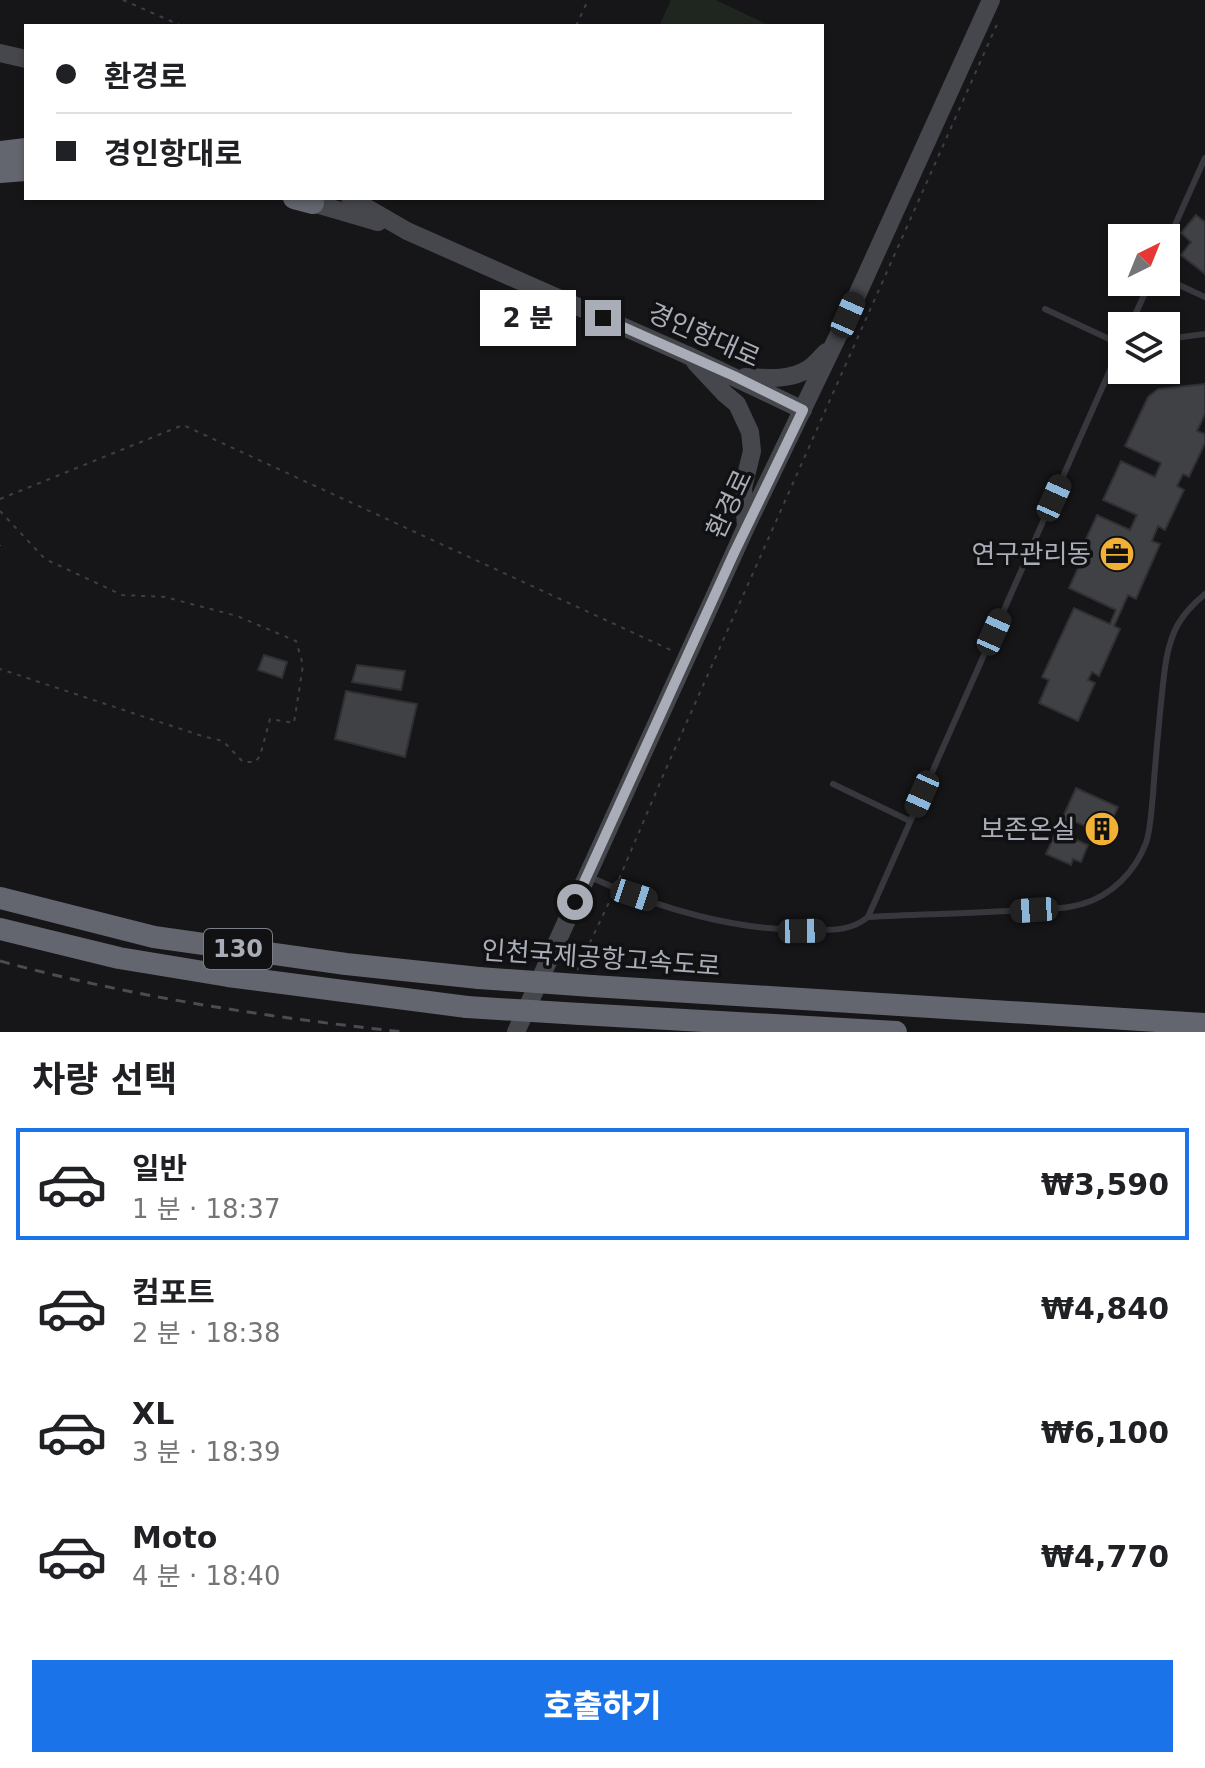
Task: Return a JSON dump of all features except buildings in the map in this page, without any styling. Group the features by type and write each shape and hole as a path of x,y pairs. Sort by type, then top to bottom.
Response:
{"highway":[{"path":"0,152 24,149"},
{"path":"0,172 24,170"},
{"name":"인천국제공항고속도로","path":"0,898 154,937 346,964 479,978 582,982 1205,1024"},
{"name":"130","path":"0,929 119,958 467,1007 896,1032"}],"street":[{"name":"환경로","path":"516,1032 746,527 996,7"},
{"path":"0,53 24,59"},
{"name":"경인항대로","path":"303,200 407,231"},
{"name":"경인항대로","path":"353,200 407,231 734,376 803,410"},
{"path":"734,376 769,379 811,368 827,351 848,315"},
{"path":"687,355 737,404 750,432 752,451 743,488 746,527"}],"lane":[{"path":"1175,224 1205,158"},
{"path":"1180,285 1205,297"},
{"path":"1045,309 1108,338"},
{"path":"1180,337 1205,334"},
{"path":"586,876 615,889 713,919 758,928 839,930 859,924 868,917 1108,376"},
{"path":"868,917 1061,908 1080,905 1116,887 1138,860 1149,831 1161,697 1171,641 1188,610 1205,594"},
{"path":"833,784 910,821"}],"path":[{"path":"123,0 177,24"},
{"path":"577,24 588,0"},
{"path":"582,982 615,889 665,771 996,7"},
{"path":"0,499 183,425 687,657"},
{"path":"0,511 45,559 122,595 165,597 237,616 296,641 303,665 294,723 270,719 260,756 255,762 243,762 223,741 0,669"}],"shaded area":[{"path":"671,0 716,0 766,24 660,24"}],"railway":[{"path":"0,961 100,985 200,1004 403,1032"}],"place":[{"name":"연구관리동","path":"1117,554"},
{"name":"보존온실","path":"1102,829"}],"route":[{"path":"575,902 734,553 803,410 603,318"}]}
